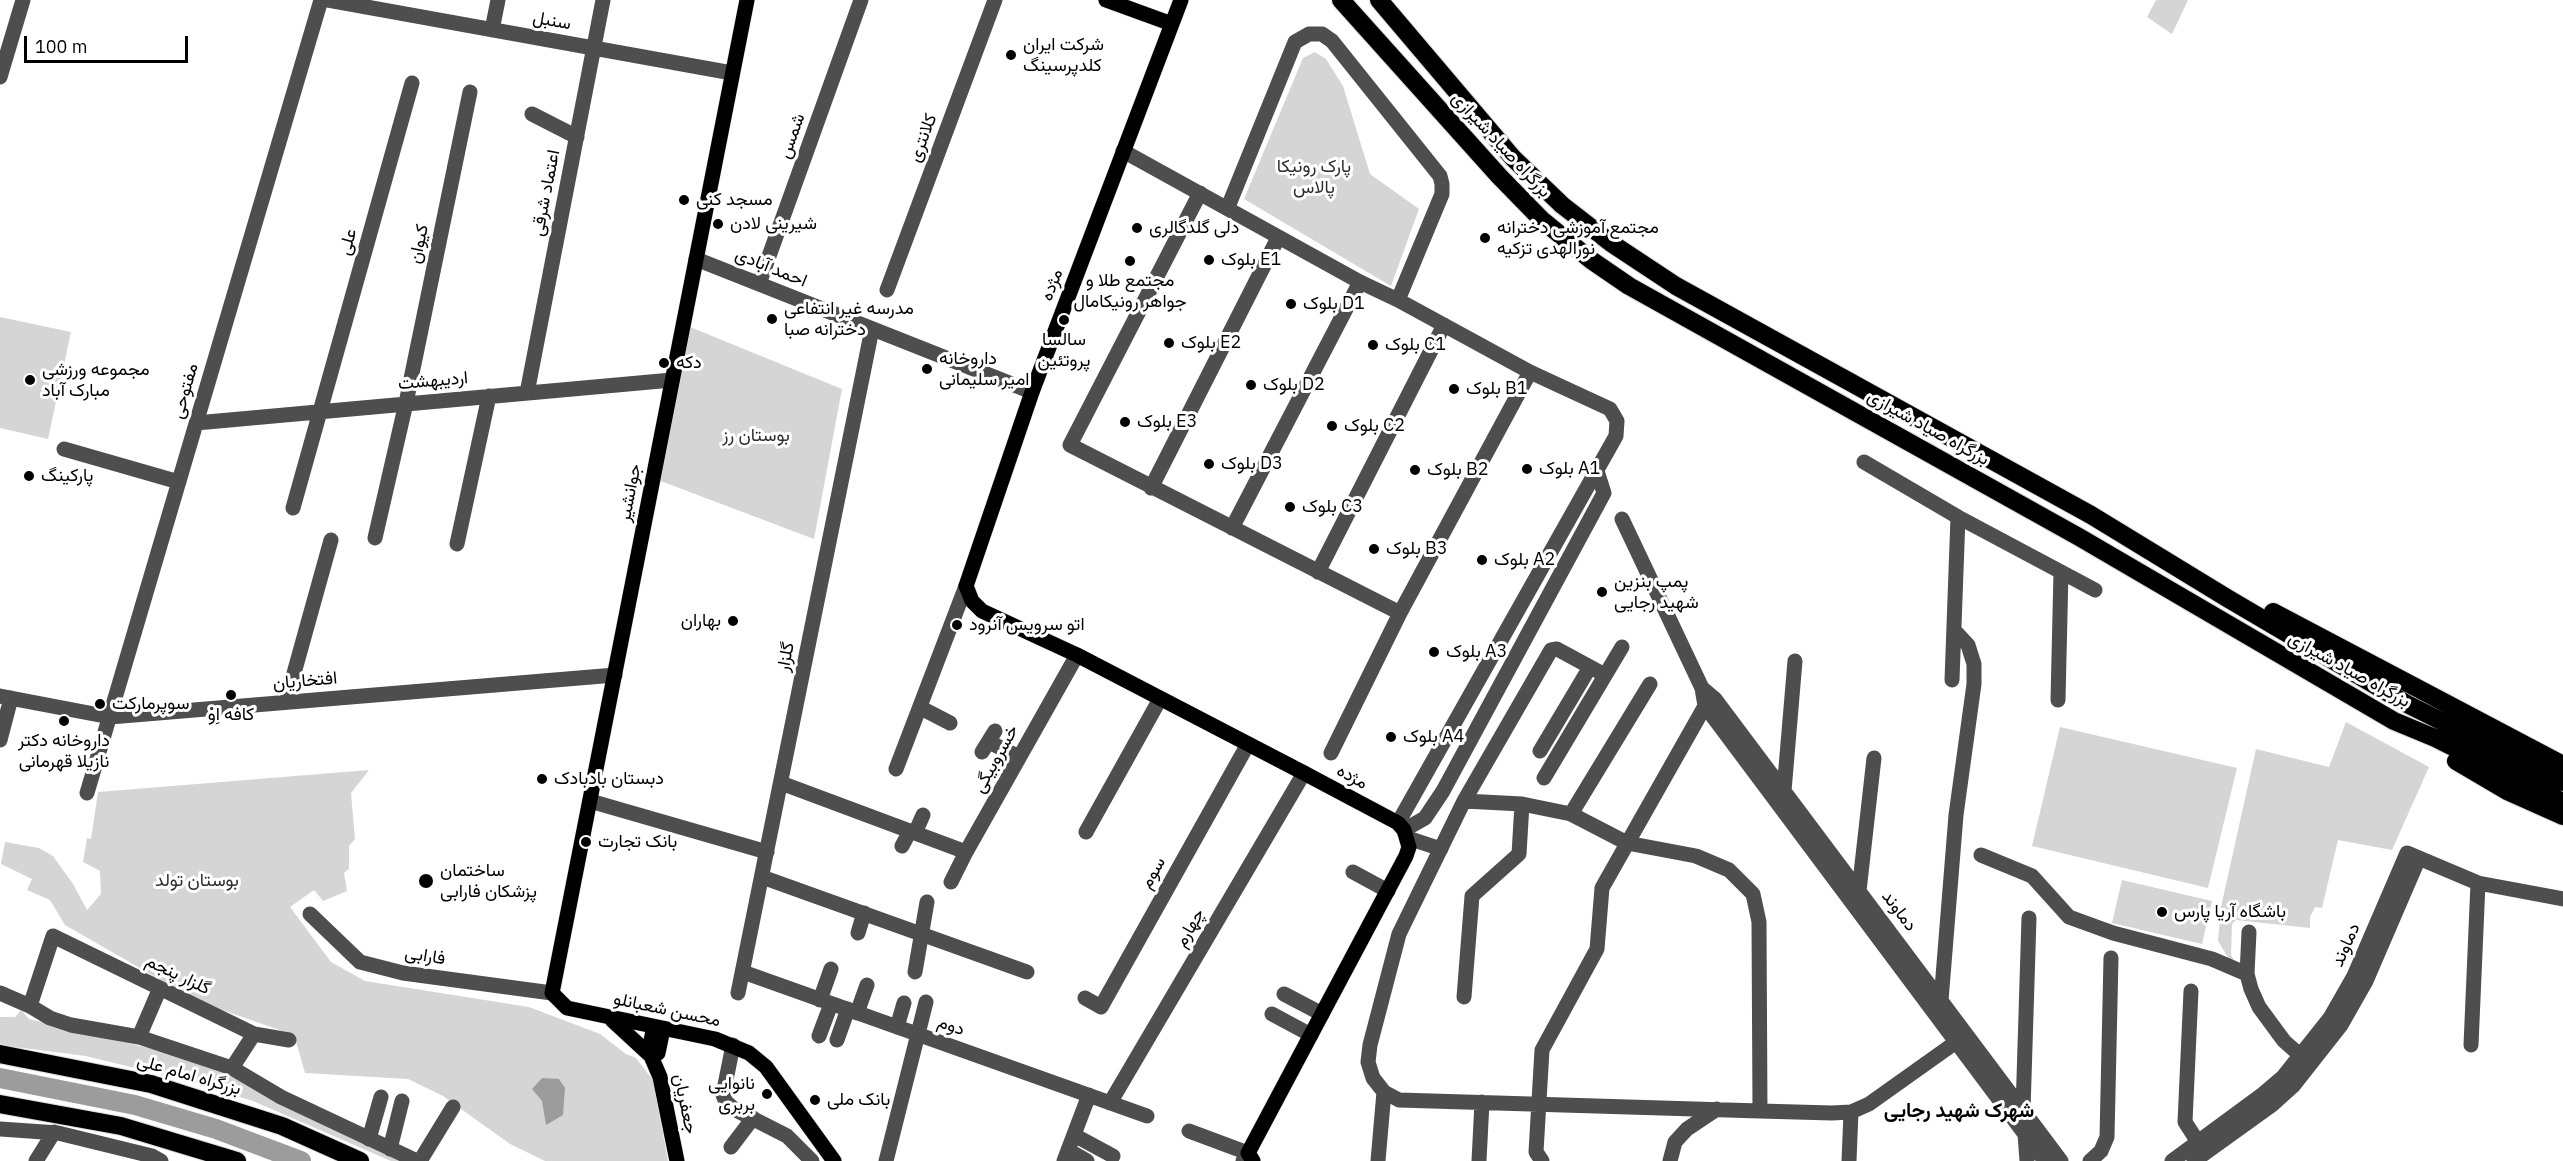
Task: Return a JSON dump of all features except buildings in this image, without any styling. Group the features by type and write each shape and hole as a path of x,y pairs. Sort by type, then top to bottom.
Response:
{"highway":[{"name":"بزرگراه صیاد شیرازی","path":"1341,0 1499,176 1542,220 1591,260 1629,286 2079,537 2394,721 2435,738 2563,802"},
{"name":"بزرگراه صیاد شیرازی","path":"1379,0 1514,158 1562,205 1611,243 1676,286 2091,514 2227,598 2407,704 2563,782"},
{"path":"1384,0 1399,23"},
{"path":"2091,514 2408,685 2563,765"},
{"path":"2394,721 2427,745 2507,791 2563,816"},
{"name":"بزرگراه امام علی","path":"0,1053 105,1073 161,1087 282,1126 360,1161"},
{"path":"0,1104 121,1126 237,1161"}],"main road":[{"name":"جوانشیر","path":"552,993 747,0"},
{"path":"1106,0 1172,24"},
{"name":"مژده","path":"1181,0 1032,392 966,586 972,601 982,611 1077,656 1304,772 1403,830"},
{"path":"1248,1158 1406,856 1403,830"},
{"name":"محسن شعبانلو","path":"552,993 567,1008 715,1039 749,1053 766,1067 834,1161"},
{"path":"611,1019 651,1056"},
{"path":"651,1056 649,1050 653,1031 659,1028"},
{"name":"جعفریان","path":"651,1056 660,1077 677,1161"}],"street":[{"path":"0,77 23,0"},
{"name":"مفتوحی","path":"87,793 321,0"},
{"name":"سنبل","path":"328,0 732,73"},
{"path":"492,30 498,0"},
{"name":"اعتماد شرقی","path":"527,393 603,0"},
{"name":"شمس","path":"759,284 861,0"},
{"name":"کلانتری","path":"887,290 995,0"},
{"path":"1228,207 1295,42 1309,34 1322,34 1332,41 1440,176 1442,194 1398,300"},
{"name":"علی","path":"293,508 412,83"},
{"name":"کیوان","path":"375,538 406,403 470,92"},
{"path":"532,114 577,137"},
{"path":"1123,151 1360,282 1398,300 1530,372 1610,409 1617,421 1616,436 1403,830"},
{"path":"1200,193 1070,445 1400,613"},
{"path":"1151,488 1278,238"},
{"name":"احمد آبادی","path":"696,259 1032,392"},
{"path":"1232,528 1360,282"},
{"path":"1318,572 1444,325"},
{"name":"گلزار","path":"738,993 872,329"},
{"path":"1330,753 1400,613 1530,372"},
{"name":"اردیبهشت","path":"196,423 672,380"},
{"path":"457,544 489,396"},
{"path":"63,449 179,482"},
{"path":"1864,462 1958,517 2095,590"},
{"path":"1403,830 1425,818 1443,791 1604,492 1597,471"},
{"path":"1952,680 1958,517"},
{"name":"دماوند","path":"1622,519 1702,688 1705,706 1936,1004 2045,1161"},
{"path":"286,702 331,540"},
{"path":"2058,700 2061,572"},
{"name":"مژده","path":"896,769 966,586"},
{"path":"1936,1004 1956,815 1974,684 1974,664 1968,645 1954,630"},
{"path":"1544,778 1622,647"},
{"path":"1605,675 1557,649 1551,650 1464,801 1399,934 1370,1045 1368,1062 1373,1078 1384,1092 1399,1100 1851,1112 1869,1104 1961,1038"},
{"name":"خسروبیگی","path":"951,882 1077,656"},
{"path":"1784,791 1795,661"},
{"path":"1540,752 1590,667"},
{"name":"افتخاریان","path":"6,697 110,717 615,675"},
{"path":"1571,814 1650,684"},
{"name":"دماوند","path":"1702,688 1715,699 1784,791 1853,894"},
{"path":"0,740 6,697"},
{"path":"1086,832 1160,699"},
{"path":"1542,1161 1536,1152 1542,1050 1597,949 1602,888 1705,706"},
{"path":"921,708 950,723"},
{"path":"988,741 1019,757"},
{"name":"سوم","path":"1084,999 1101,1006 1248,744"},
{"path":"1853,894 1874,758"},
{"name":"چهارم","path":"1110,1103 1304,772"},
{"path":"781,783 966,852"},
{"path":"590,801 767,852"},
{"path":"1464,801 1522,804 1571,814 1627,843 1696,856 1729,870 1753,894 1759,922 1760,1111"},
{"path":"1464,997 1472,896 1519,854 1522,804"},
{"path":"902,846 923,814"},
{"path":"1403,830 1441,849"},
{"path":"1981,855 2032,876 2069,917 2113,933 2212,959 2247,974"},
{"path":"2413,855 2478,883 2563,899"},
{"name":"دماوند","path":"2199,1152 2283,1077 2330,1017 2354,976 2413,855"},
{"name":"دماوند","path":"2172,1161 2199,1152 2272,1105 2293,1086 2341,1025 2366,981 2413,855"},
{"path":"1353,872 1388,891"},
{"path":"762,877 1027,972"},
{"path":"2471,1045 2478,883"},
{"path":"915,972 927,902"},
{"path":"858,933 864,913"},
{"name":"فارابی","path":"310,914 360,962 403,973 552,993"},
{"path":"2023,1110 2030,918"},
{"path":"2249,932 2247,974 2259,1008 2284,1041 2301,1056"},
{"name":"گلزار پنجم","path":"30,1006 53,936 254,1034 289,1040"},
{"path":"2090,1161 2101,1151 2107,1137 2111,958"},
{"path":"819,1035 831,969"},
{"name":"دوم","path":"743,972 1147,1116"},
{"path":"837,1040 867,985"},
{"path":"139,1037 160,988"},
{"path":"2191,990 2184,1122 2199,1152"},
{"path":"0,993 71,1025 139,1037 232,1068 281,1097 418,1161 453,1107"},
{"path":"1284,994 1322,1014"},
{"path":"886,1161 926,1002"},
{"path":"897,1027 904,1003"},
{"path":"1272,1014 1311,1035"},
{"path":"232,1068 254,1034"},
{"name":"دماوند","path":"1961,1038 2023,1110 2061,1161"},
{"path":"733,1045 723,1095 726,1102 788,1136 812,1161"},
{"path":"1378,1161 1384,1092"},
{"path":"1086,1161 1066,1156 1089,1095"},
{"path":"369,1138 381,1097"},
{"path":"390,1149 402,1101"},
{"path":"1479,1161 1482,1102"},
{"path":"1670,1161 1675,1142 1687,1129 1717,1110"},
{"path":"1849,1161 1851,1112"},
{"path":"731,1147 753,1118"},
{"path":"1,1130 54,1132 157,1160"},
{"path":"1189,1131 1248,1158"},
{"path":"36,1161 54,1132"},
{"path":"2025,1134 2027,1161"},
{"path":"1074,1135 1113,1156"}],"green space":[{"path":"2156,0 2188,0 2172,34 2147,17"},
{"name":"پارک رونیکا پالاس","path":"1315,52 1326,59 1343,86 1370,174 1419,209 1391,286 1244,199 1303,58"},
{"name":"مجموعه ورزشی مبارک آباد","path":"0,317 71,332 48,439 0,428"},
{"name":"بوستان رز","path":"690,327 842,389 814,539 658,480"},
{"path":"2346,722 2429,767 2392,850 2338,840 2322,908 2315,907 2310,917 2310,928 2236,920 2232,924 2231,955 2234,960 2229,959 2218,941 2221,907 2256,749 2329,767"},
{"path":"2060,727 2237,768 2208,888 2032,846"},
{"name":"بوستان تولد","path":"369,770 351,793 355,839 349,846 349,869 344,873 347,891 323,901 314,890 290,907 331,962 365,981 529,1007 600,1034 626,1054 636,1058 653,1080 668,1161 545,1161 510,1144 443,1096 408,1079 305,1073 294,1035 199,1002 65,925 50,900 27,890 32,879 1,864 5,842 39,848 53,856 73,884 87,910 101,894 100,871 83,862 87,838 91,839 98,792"},
{"name":"باشگاه آریا پارس","path":"2122,880 2212,901 2202,944 2112,923"},
{"path":"21,1010 29,1019 157,1050 227,1074 403,1161 391,1161 253,1101 196,1083 86,1056 0,1045 0,1017 15,1017"}],"shaded area":[{"path":"542,1078 559,1079 565,1088 563,1115 546,1125 542,1101 532,1089"}],"waterway":[{"path":"0,1078 135,1105 216,1129 301,1161"}],"place":[{"name":"شرکت ایران کلدپرسینگ","path":"1011,55"},
{"name":"مسجد کنی","path":"684,200"},
{"name":"شیرینی لادن","path":"718,224"},
{"name":"دلی گلدگالری","path":"1137,228"},
{"name":"مجتمع آموزشی دخترانه نورالهدی تزکیه","path":"1485,238"},
{"name":"بلوک E1","path":"1209,260"},
{"name":"مجتمع طلا و جواهر رونیکامال","path":"1130,261"},
{"name":"بلوک D1","path":"1291,304"},
{"name":"مدرسه غیر انتفاعی دخترانه صبا","path":"772,319"},
{"name":"سالسا پروتئین","path":"1064,320"},
{"name":"بلوک E2","path":"1169,343"},
{"name":"بلوک C1","path":"1373,345"},
{"name":"دکه","path":"664,363"},
{"name":"داروخانه امیر سلیمانی","path":"927,369"},
{"name":"مجموعه ورزشی مبارک آباد","path":"30,380"},
{"name":"بلوک D2","path":"1251,385"},
{"name":"بلوک B1","path":"1454,389"},
{"name":"بلوک E3","path":"1125,422"},
{"name":"بلوک C2","path":"1332,426"},
{"name":"بلوک D3","path":"1209,464"},
{"name":"بلوک A1","path":"1527,469"},
{"name":"بلوک B2","path":"1415,470"},
{"name":"پارکینگ","path":"29,476"},
{"name":"بلوک C3","path":"1290,507"},
{"name":"بلوک B3","path":"1374,549"},
{"name":"بلوک A2","path":"1482,560"},
{"name":"پمپ بنزین شهید رجایی","path":"1602,592"},
{"name":"بهاران","path":"733,621"},
{"name":"اتو سرویس آنرود","path":"957,625"},
{"name":"بلوک A3","path":"1434,652"},
{"name":"کافه اِوْ","path":"231,695"},
{"name":"سوپرمارکت","path":"100,704"},
{"name":"داروخانه دکتر نازیلا قهرمانی","path":"64,721"},
{"name":"بلوک A4","path":"1391,737"},
{"name":"دبستان بادبادک","path":"542,779"},
{"name":"بانک تجارت","path":"586,842"},
{"name":"ساختمان پزشکان فارابی","path":"426,881"},
{"name":"باشگاه آریا پارس","path":"2162,912"},
{"name":"نانوایی بربری","path":"767,1094"},
{"name":"بانک ملی","path":"815,1100"}],"district":[{"name":"شهرک شهید رجایی","path":"1959,1111"}]}
